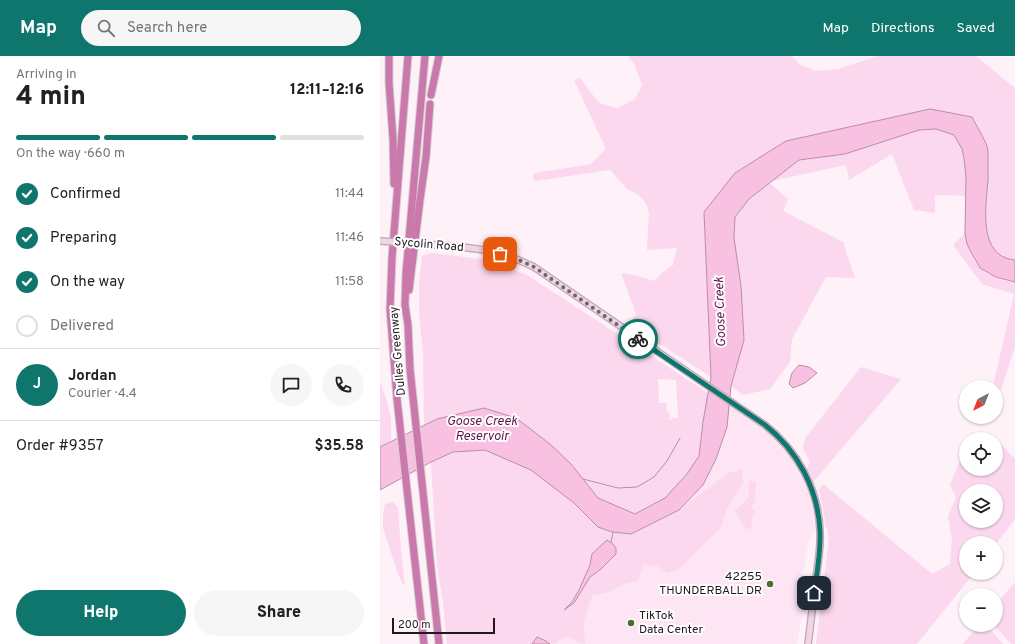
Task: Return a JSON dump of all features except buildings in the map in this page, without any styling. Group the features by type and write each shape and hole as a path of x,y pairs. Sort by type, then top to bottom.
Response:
{"highway":[{"path":"389,56 396,212"},
{"name":"Dulles Greenway","path":"408,56 391,269 390,304 397,399 424,644"},
{"name":"Dulles Greenway","path":"425,56 406,274 405,305 439,644"},
{"path":"432,96 439,56"},
{"path":"389,64 392,78"},
{"path":"408,325 409,291 426,157 431,104"}],"main road":[{"name":"Sycolin Road","path":"380,241 476,248 524,262 534,267 772,430 786,445 804,470 816,502 819,519 820,542 808,644"}],"shaded area":[{"path":"628,56 792,56 799,64 816,71 838,69 878,56 976,56 1015,88 1015,260 1003,257 994,250 989,240 986,228 988,180 987,146 971,117 786,141 704,213 711,377 629,324 636,314 621,273 635,275 654,281 673,265 677,248 647,250 649,213 647,205 639,195 627,189 610,170 535,181 533,178 535,173 591,164 606,149 574,80 580,78 599,103 617,108 635,99 642,85 634,64"},
{"path":"936,129 954,135 961,146 965,163 966,196 935,195 935,213 914,210 892,154 849,180 846,165 772,181 799,160 845,154 919,130"},
{"path":"770,183 788,199 783,211 843,242 855,278 826,277 792,339 790,362 770,389 743,395 731,386 744,340 741,286 734,238 735,217 749,199"},
{"path":"965,233 970,252 980,268 987,273 1007,281 1015,282 1015,346 1003,384 1003,380 994,380 1014,294 982,284 953,245"},
{"path":"432,253 488,260 527,275 708,393 699,456 687,474 665,498 635,514 598,498 571,464 437,419 424,426 423,353 419,312 419,283 422,256","holes":["658,379 676,380 678,418 673,418 670,420 668,418 670,414 666,410 667,403 659,403"]},
{"path":"861,367 901,379 814,481 807,468 810,462 803,448 804,441"},
{"path":"380,382 391,418 391,441 380,447"},
{"path":"729,404 769,432 790,457 800,472 812,502 815,529 809,540 800,590 803,599 797,644 447,644 443,602 437,565 431,462 612,532 631,534 679,510 703,485 716,459 727,427"},
{"path":"1003,446 1015,459 1015,519 1002,536 959,536 959,580 968,580 962,588 959,588 959,592 917,644 816,644 829,539 819,489 823,484 932,574 950,564 952,540 948,517 956,497 950,485 959,463 959,476 1003,476"},
{"path":"485,450 531,470 574,503 598,527 612,532 631,534 679,510 729,473 742,469 743,482 726,511 721,528 679,569 668,573 659,567 644,564 638,581 624,584 610,592 592,596 584,622 585,644 566,636 554,644 447,644 443,602 437,565 431,462 453,452","holes":["592,554 616,554 601,569 590,576 574,603 566,609 581,585"]},
{"path":"750,480 756,482 755,501 751,507 755,511 751,521 753,526 746,530 735,512 749,497 748,488"},
{"path":"393,502 398,507 405,584 403,585 383,528 385,504"},
{"path":"1015,582 1015,644 1011,644 1000,632 1003,632 1003,597"},
{"path":"973,632 992,632 1003,644 963,644"}],"water":[{"path":"930,109 972,117 984,139 988,154 986,228 989,240 994,250 1003,257 1015,260 1015,282 996,277 980,268 967,244 965,233 966,177 964,158 962,149 954,135 936,129 919,130 845,154 799,160 749,199 735,217 734,238 741,286 744,340 731,386 727,427 716,459 703,485 679,510 631,534 612,532 598,527 574,503 531,470 485,450 453,452 431,462 380,490 380,447 437,419 484,408 516,418 550,444 571,464 598,498 635,514 665,498 687,474 699,456 711,377 704,212 735,173 786,141"},
{"path":"799,365 809,367 817,373 805,383 793,388 789,384 792,373"},
{"path":"607,540 616,548 616,554 601,569 590,577 574,603 564,610 572,602 579,590 590,565 592,554"},
{"path":"537,637 546,641 550,644 532,644"}],"waterway":[{"path":"583,479 618,488 637,487 654,477 667,461 680,438"},
{"path":"611,542 613,533"}],"way so far":[{"path":"500,254 534,267 638,339"}],"place":[{"name":"42255 THUNDERBALL DR","path":"770,584"},
{"name":"TikTok Data Center","path":"631,623"}],"route":[{"path":"638,339 772,430 780,438 804,470 818,510 820,532 814,593"}],"water label":[{"name":"Goose Creek","path":"721,312"},
{"name":"Goose Creek Reservoir","path":"482,430"}]}
